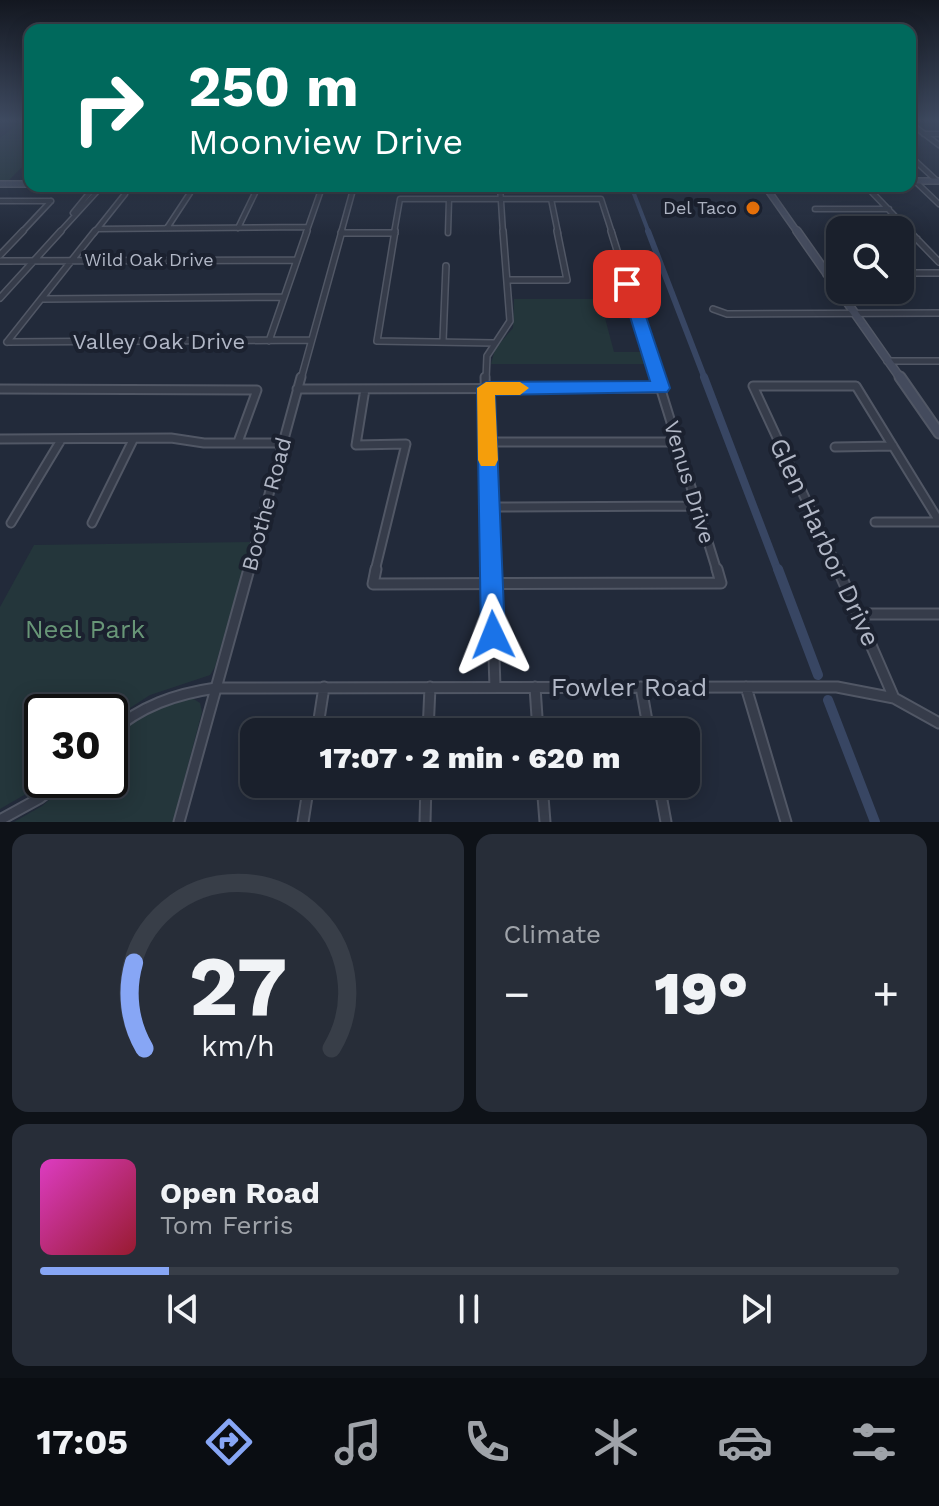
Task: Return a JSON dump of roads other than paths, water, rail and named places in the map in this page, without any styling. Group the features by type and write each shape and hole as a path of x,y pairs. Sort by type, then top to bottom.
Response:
{"main road":[{"path":"916,181 938,181"},
{"path":"0,184 24,184"},
{"path":"769,192 826,274"},
{"path":"848,304 939,433"}],"street":[{"path":"916,161 938,181"},
{"path":"916,184 939,204"},
{"path":"0,298 90,192"},
{"path":"69,219 96,192"},
{"name":"Boothe Road","path":"179,822 352,192"},
{"path":"495,687 486,358 510,322 500,192"},
{"path":"872,192 939,262"},
{"path":"167,228 190,193"},
{"path":"238,228 255,193"},
{"path":"269,341 320,193"},
{"path":"42,299 125,194"},
{"path":"494,343 377,341 400,199 551,199 567,280 507,280"},
{"path":"448,234 449,199"},
{"name":"Venus Drive","path":"491,584 721,583 601,199 551,199"},
{"path":"0,201 51,201 0,258"},
{"path":"815,209 889,209"},
{"path":"97,229 308,227"},
{"path":"341,233 395,233"},
{"name":"Wild Oak Drive","path":"0,258 32,261 297,260"},
{"path":"443,341 446,266"},
{"path":"914,273 939,273"},
{"path":"42,299 284,297"},
{"name":"Valley Oak Drive","path":"42,299 7,342 311,340"},
{"path":"713,309 727,314 939,313"},
{"path":"887,361 939,361"},
{"name":"Glen Harbor Drive","path":"893,446 856,386 753,386 859,614 894,698"},
{"path":"297,389 661,388"},
{"path":"0,389 257,390 238,442"},
{"path":"365,389 356,445 406,444 373,584 491,584"},
{"path":"0,439 283,443"},
{"path":"11,523 61,440"},
{"path":"92,523 133,440"},
{"path":"487,442 678,442"},
{"path":"835,447 893,446 939,521"},
{"path":"489,507 697,506"},
{"path":"875,522 939,521"},
{"path":"859,614 939,614"},
{"path":"319,718 324,687"},
{"path":"429,718 430,687"},
{"path":"535,687 537,718"},
{"path":"641,687 647,718"},
{"path":"746,687 786,822"},
{"name":"Fowler Road","path":"128,720 148,705 180,693 216,688 746,687 847,688 894,698 939,723"},
{"path":"0,820 40,798"},
{"path":"303,822 307,798"},
{"path":"425,822 426,798"},
{"path":"543,798 545,822"},
{"path":"662,798 666,822"}],"waterway":[{"path":"633,192 649,233"},
{"path":"648,231 705,379"},
{"path":"704,377 778,571"},
{"path":"778,569 818,675"},
{"path":"828,700 875,822"}],"place":[{"name":"Del Taco","path":"753,208"}],"park label":[{"name":"Neel Park","path":"85,629"}]}
